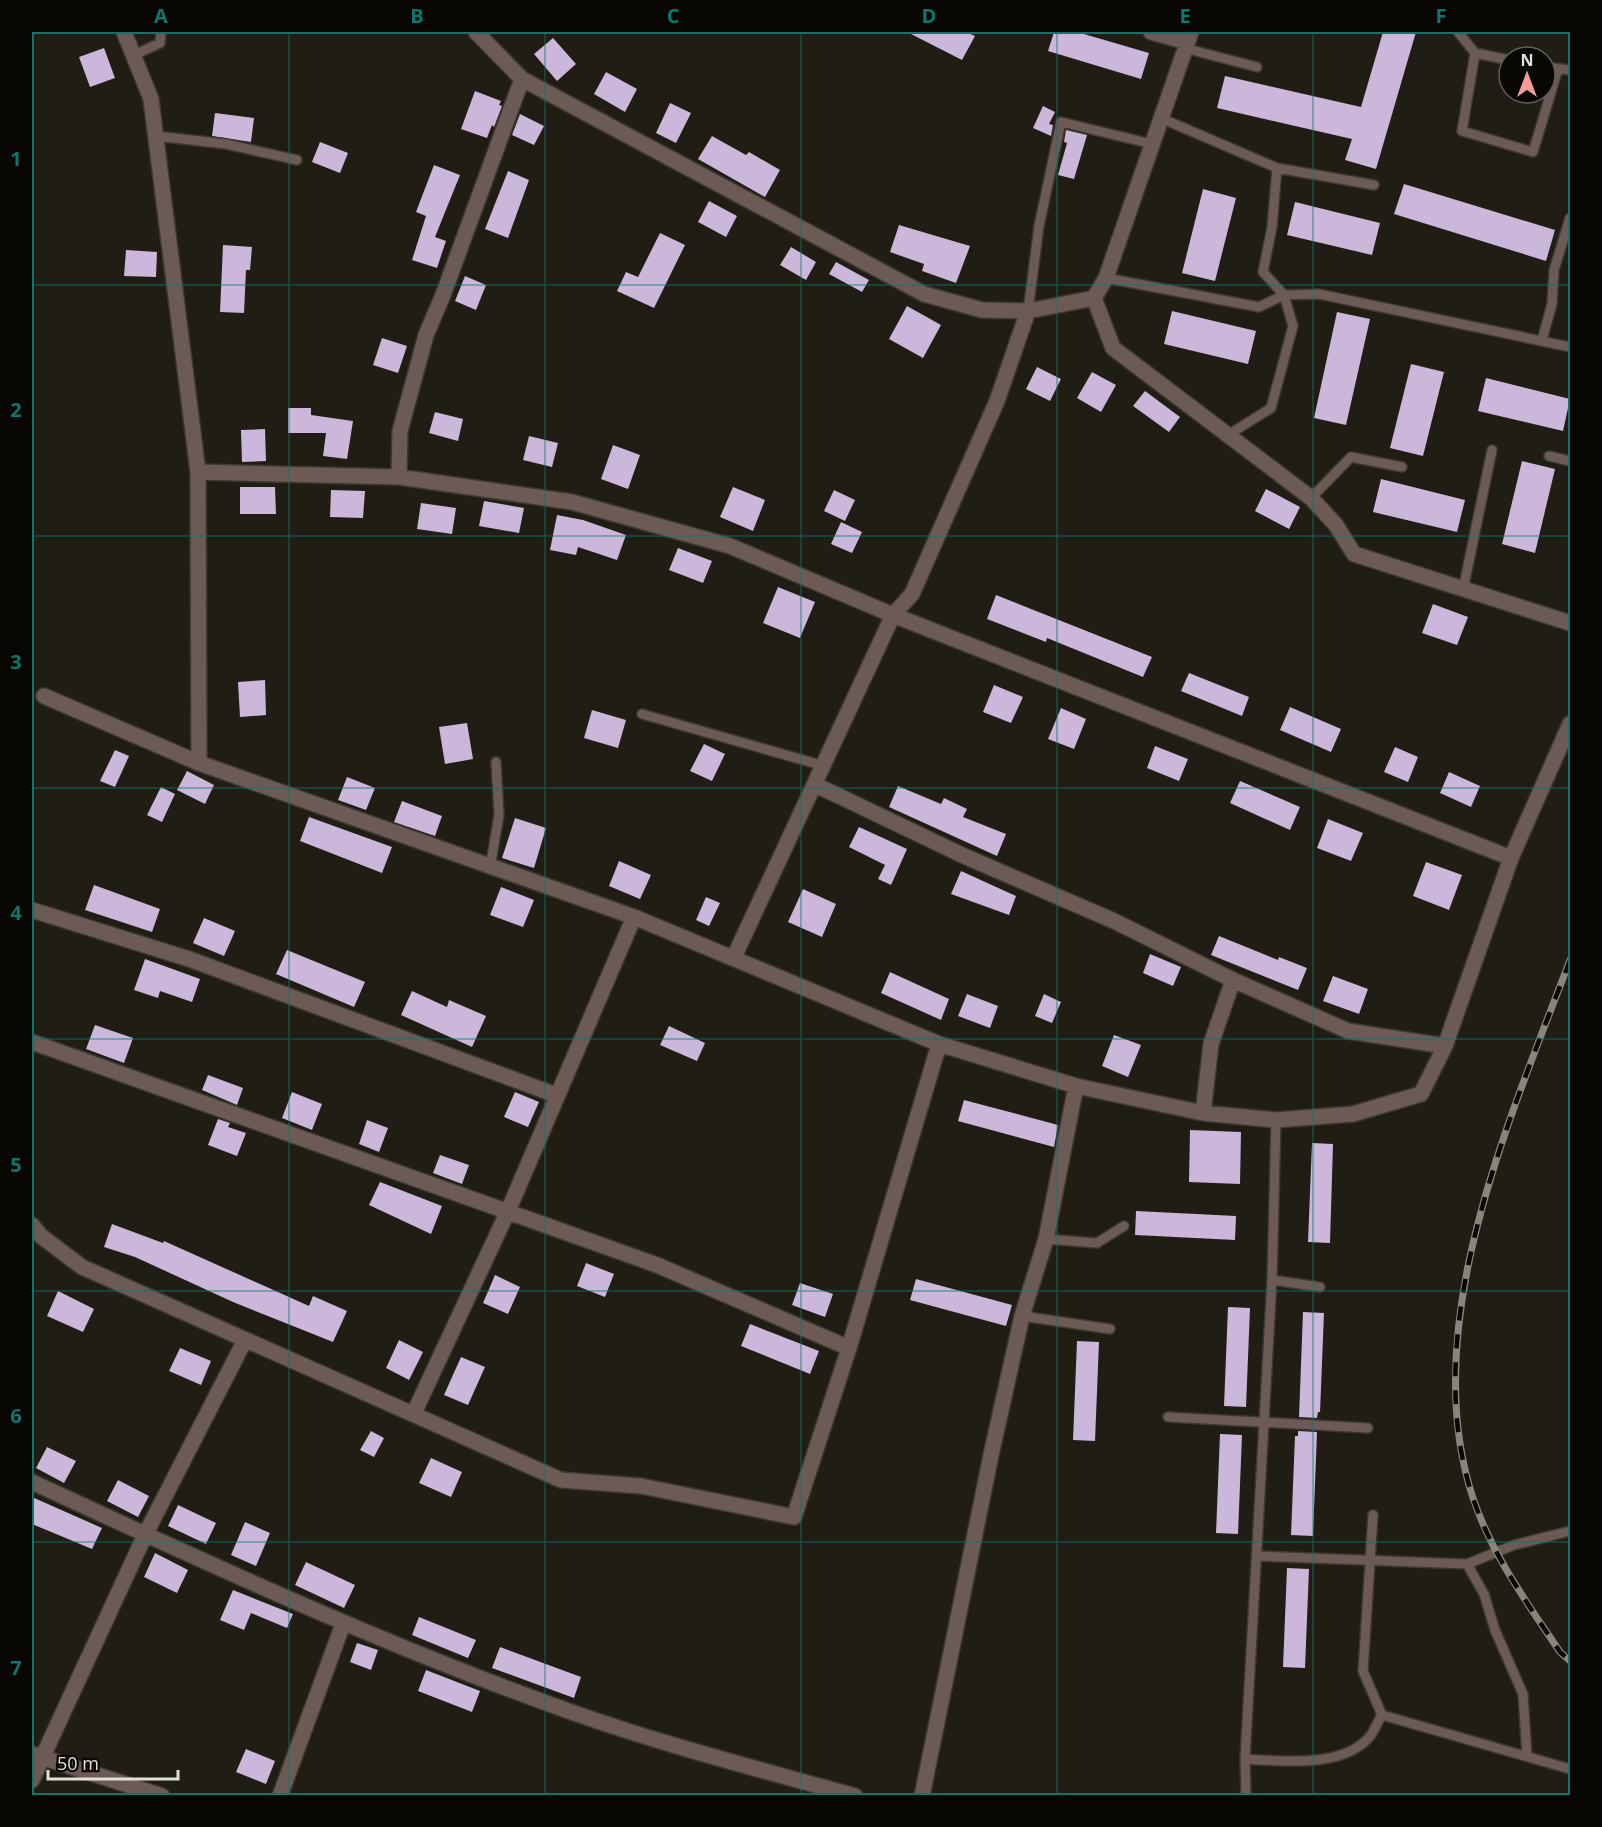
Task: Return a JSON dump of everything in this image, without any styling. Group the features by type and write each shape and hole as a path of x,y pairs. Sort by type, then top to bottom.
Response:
{"street":[{"path":"124,32 151,99 198,472 199,763"},
{"path":"476,32 522,79 924,294 982,310 1028,311 1094,298 1106,278 1187,40 1151,32"},
{"path":"399,477 400,431 426,335 443,295 522,79"},
{"path":"1094,298 1113,348 1311,498 1336,525 1354,554 1570,623"},
{"path":"734,957 816,785 893,615 912,594 997,401 1028,311"},
{"path":"198,472 399,477 572,502 730,546 893,615 1511,858"},
{"path":"44,696 199,763 490,868 634,917 939,1044 1076,1086 1203,1113 1276,1120 1353,1114 1421,1094 1445,1047 1511,858 1570,724"},
{"path":"816,785 964,856 1114,921 1233,980 1348,1031 1445,1047"},
{"path":"32,910 189,959 556,1095"},
{"path":"414,1413 508,1211 634,917"},
{"path":"1203,1113 1211,1044 1233,980"},
{"path":"32,1042 657,1265 849,1348"},
{"path":"32,1225 41,1236 82,1267 561,1480 641,1486 794,1517 849,1348 939,1044"},
{"path":"922,1796 1022,1316 1046,1239 1076,1086"},
{"path":"32,1780 37,1756 145,1535 245,1340"},
{"path":"32,1482 343,1624 577,1714 717,1758 855,1796"},
{"path":"280,1796 343,1624"},
{"path":"37,1756 162,1796"}],"lane":[{"path":"134,55 160,44 161,32"},
{"path":"1458,32 1475,53 1497,58"},
{"path":"1187,40 1257,67"},
{"path":"1475,53 1462,131 1533,152 1558,69 1570,70"},
{"path":"1162,119 1277,168 1374,185"},
{"path":"1028,311 1039,226 1061,122 1152,144"},
{"path":"156,136 226,144 297,160"},
{"path":"1228,435 1271,408 1293,326 1284,295 1263,272 1272,227 1277,168"},
{"path":"1542,340 1552,304 1554,270 1570,218"},
{"path":"1106,278 1259,307 1284,295 1319,294 1570,347"},
{"path":"1463,590 1492,450"},
{"path":"1549,456 1570,461"},
{"path":"1311,498 1351,457 1402,467"},
{"path":"642,714 824,766"},
{"path":"490,868 500,815 496,762"},
{"path":"1246,1796 1245,1759 1272,1280 1276,1120"},
{"path":"1046,1239 1097,1243 1124,1226"},
{"path":"1272,1280 1320,1287"},
{"path":"1022,1316 1110,1329"},
{"path":"1168,1417 1368,1428"},
{"path":"1373,1515 1364,1671 1382,1714"},
{"path":"1258,1556 1369,1563 1467,1564 1514,1545 1570,1531"},
{"path":"1467,1564 1484,1594 1495,1630 1523,1694 1527,1756"},
{"path":"1245,1759 1292,1762 1340,1756 1370,1737 1382,1714"},
{"path":"1382,1714 1570,1769"}],"building":[{"path":"907,32 966,32 975,36 962,60"},
{"path":"1054,32 1077,32 1149,53 1141,79 1048,51"},
{"path":"1383,32 1416,32 1376,169 1345,160 1352,139 1217,108 1225,76 1361,107"},
{"path":"553,38 576,64 557,81 534,54"},
{"path":"104,48 115,78 90,87 79,57"},
{"path":"606,72 637,89 625,112 594,94"},
{"path":"475,91 501,101 499,105 502,106 487,138 461,129"},
{"path":"670,103 691,113 676,143 656,133"},
{"path":"1043,106 1055,112 1049,124 1053,125 1051,136 1033,128"},
{"path":"215,113 254,118 251,142 212,136"},
{"path":"520,114 544,126 534,145 512,135"},
{"path":"1066,130 1087,135 1074,179 1058,175 1067,143 1064,142"},
{"path":"712,136 746,155 749,152 780,170 765,197 698,159"},
{"path":"320,142 348,153 340,173 312,162"},
{"path":"434,165 460,175 435,237 446,241 437,268 412,260 426,216 416,212"},
{"path":"508,171 529,180 508,238 485,229"},
{"path":"1404,184 1555,230 1546,261 1394,214"},
{"path":"1203,189 1236,198 1215,281 1182,273"},
{"path":"709,201 737,216 726,237 698,222"},
{"path":"1295,202 1380,223 1372,255 1287,235"},
{"path":"899,225 970,246 956,283 922,271 924,264 890,252"},
{"path":"660,233 685,245 654,308 617,291 626,272 638,277"},
{"path":"223,245 252,247 250,270 246,270 244,313 220,312"},
{"path":"791,247 816,262 806,280 780,265"},
{"path":"126,250 157,252 156,277 124,276"},
{"path":"836,262 869,280 862,292 829,274"},
{"path":"465,276 486,285 476,310 455,301"},
{"path":"907,306 941,325 923,358 889,339"},
{"path":"1172,311 1256,331 1248,364 1164,344"},
{"path":"1337,312 1370,319 1346,425 1314,418"},
{"path":"382,338 407,346 398,373 373,365"},
{"path":"1411,364 1444,372 1423,456 1390,448"},
{"path":"1037,367 1061,379 1050,401 1026,389"},
{"path":"1092,372 1116,385 1101,412 1077,398"},
{"path":"1486,378 1570,399 1563,431 1478,411"},
{"path":"1145,391 1180,417 1169,432 1133,406"},
{"path":"288,408 311,408 311,415 353,421 347,459 323,456 326,433 288,433"},
{"path":"435,412 463,419 458,441 429,433"},
{"path":"265,429 266,461 242,462 241,430"},
{"path":"529,436 558,443 552,467 523,460"},
{"path":"613,445 640,455 628,489 601,479"},
{"path":"1522,461 1555,469 1535,553 1502,544"},
{"path":"1381,479 1465,500 1457,532 1373,512"},
{"path":"240,487 275,487 276,514 240,514"},
{"path":"733,487 765,500 753,531 720,517"},
{"path":"1266,489 1300,507 1289,529 1255,511"},
{"path":"331,490 365,491 363,518 330,517"},
{"path":"834,490 855,500 845,521 824,511"},
{"path":"484,501 524,508 519,533 479,526"},
{"path":"421,503 456,508 452,534 417,529"},
{"path":"557,515 583,520 626,535 617,560 578,547 576,555 550,550"},
{"path":"841,522 862,532 852,553 831,544"},
{"path":"678,548 712,561 703,583 669,570"},
{"path":"778,587 815,602 800,638 763,623"},
{"path":"996,595 1152,657 1143,677 1047,638 1046,642 987,619"},
{"path":"1433,604 1468,617 1457,645 1422,633"},
{"path":"1189,673 1249,697 1242,716 1181,691"},
{"path":"265,680 266,715 240,717 238,682"},
{"path":"994,685 1023,697 1011,723 983,712"},
{"path":"1290,707 1341,729 1331,752 1280,730"},
{"path":"1061,708 1086,719 1074,749 1048,739"},
{"path":"592,710 626,720 618,748 584,738"},
{"path":"467,723 473,759 445,764 439,727"},
{"path":"704,744 725,754 712,781 690,771"},
{"path":"1155,746 1188,759 1179,781 1147,768"},
{"path":"1395,747 1418,757 1408,782 1384,772"},
{"path":"115,750 129,756 115,787 100,781"},
{"path":"187,771 214,785 205,804 177,790"},
{"path":"1449,772 1480,786 1471,807 1440,793"},
{"path":"347,777 375,788 366,810 338,800"},
{"path":"1240,781 1300,807 1290,830 1230,803"},
{"path":"898,786 941,804 944,798 967,809 963,817 1006,834 997,856 889,807"},
{"path":"161,787 175,794 162,822 147,815"},
{"path":"402,801 442,816 435,836 394,822"},
{"path":"309,817 392,847 382,873 300,841"},
{"path":"515,818 546,828 534,868 502,858"},
{"path":"1328,819 1363,833 1351,861 1317,848"},
{"path":"859,827 907,849 891,885 878,879 885,865 849,847"},
{"path":"619,861 651,875 640,899 609,886"},
{"path":"1426,862 1462,875 1449,910 1413,896"},
{"path":"961,871 1016,896 1009,915 951,894"},
{"path":"94,885 160,909 152,932 85,910"},
{"path":"501,887 534,900 523,927 490,915"},
{"path":"803,889 836,904 822,937 788,922"},
{"path":"706,897 720,903 709,926 696,920"},
{"path":"204,918 235,931 224,956 193,943"},
{"path":"1219,936 1278,960 1279,957 1307,968 1298,990 1211,955"},
{"path":"287,950 365,982 354,1007 276,974"},
{"path":"1150,954 1181,967 1173,986 1143,973"},
{"path":"145,959 200,979 192,1002 160,991 158,998 134,990"},
{"path":"890,972 949,999 941,1020 881,993"},
{"path":"1333,976 1368,989 1359,1014 1323,1001"},
{"path":"412,991 447,1007 449,1000 486,1016 472,1047 401,1015"},
{"path":"967,994 998,1006 990,1028 958,1016"},
{"path":"1044,994 1061,1002 1052,1023 1035,1016"},
{"path":"95,1025 133,1038 124,1063 86,1049"},
{"path":"669,1026 705,1043 697,1061 660,1045"},
{"path":"1114,1035 1141,1045 1128,1077 1102,1066"},
{"path":"208,1075 243,1088 237,1105 202,1090"},
{"path":"292,1092 322,1104 312,1130 282,1118"},
{"path":"515,1092 539,1102 528,1127 504,1117"},
{"path":"964,1100 1058,1125 1054,1147 958,1121"},
{"path":"218,1119 230,1123 228,1127 246,1133 237,1156 208,1145"},
{"path":"367,1120 388,1128 379,1152 359,1144"},
{"path":"1190,1130 1241,1132 1240,1184 1189,1182"},
{"path":"1312,1143 1333,1144 1330,1243 1308,1242"},
{"path":"440,1155 469,1165 462,1184 433,1173"},
{"path":"380,1182 442,1206 431,1234 369,1205"},
{"path":"1136,1211 1236,1216 1235,1240 1135,1235"},
{"path":"112,1224 163,1243 164,1241 309,1306 313,1296 347,1311 333,1342 233,1302 135,1257 104,1247"},
{"path":"586,1263 614,1274 605,1297 577,1286"},
{"path":"495,1275 520,1287 508,1314 483,1303"},
{"path":"916,1279 1012,1305 1006,1326 910,1300"},
{"path":"800,1283 833,1294 825,1317 792,1305"},
{"path":"58,1291 94,1309 83,1332 47,1316"},
{"path":"1228,1307 1250,1308 1246,1407 1224,1406"},
{"path":"1303,1312 1324,1313 1320,1412 1317,1418 1299,1417"},
{"path":"750,1324 819,1351 810,1374 741,1346"},
{"path":"399,1340 423,1352 409,1380 386,1368"},
{"path":"1077,1341 1099,1342 1095,1441 1073,1440"},
{"path":"180,1348 211,1361 201,1385 169,1371"},
{"path":"461,1357 485,1367 468,1405 444,1395"},
{"path":"371,1431 384,1438 374,1457 360,1450"},
{"path":"1298,1431 1317,1432 1313,1536 1291,1535 1295,1436 1298,1436"},
{"path":"1220,1434 1242,1435 1238,1534 1216,1533"},
{"path":"47,1447 76,1461 64,1483 36,1468"},
{"path":"431,1458 462,1472 451,1497 419,1483"},
{"path":"118,1480 149,1496 138,1517 107,1501"},
{"path":"32,1497 102,1528 92,1549 32,1524"},
{"path":"178,1505 216,1523 206,1544 168,1526"},
{"path":"245,1522 270,1533 256,1566 231,1555"},
{"path":"155,1553 188,1570 177,1593 144,1577"},
{"path":"306,1562 355,1585 344,1608 295,1585"},
{"path":"1287,1568 1309,1569 1305,1668 1283,1667"},
{"path":"233,1590 293,1614 287,1628 251,1613 244,1630 220,1620"},
{"path":"419,1617 476,1640 468,1658 412,1635"},
{"path":"357,1643 378,1650 371,1670 350,1662"},
{"path":"500,1647 581,1677 574,1698 492,1668"},
{"path":"426,1670 480,1691 472,1712 418,1691"},
{"path":"246,1749 275,1761 266,1784 236,1772"}],"railway":[{"path":"1570,960 1498,1155 1478,1224 1463,1295 1456,1364 1458,1432 1473,1498 1481,1519 1500,1559 1523,1596 1560,1652 1570,1661"}]}
